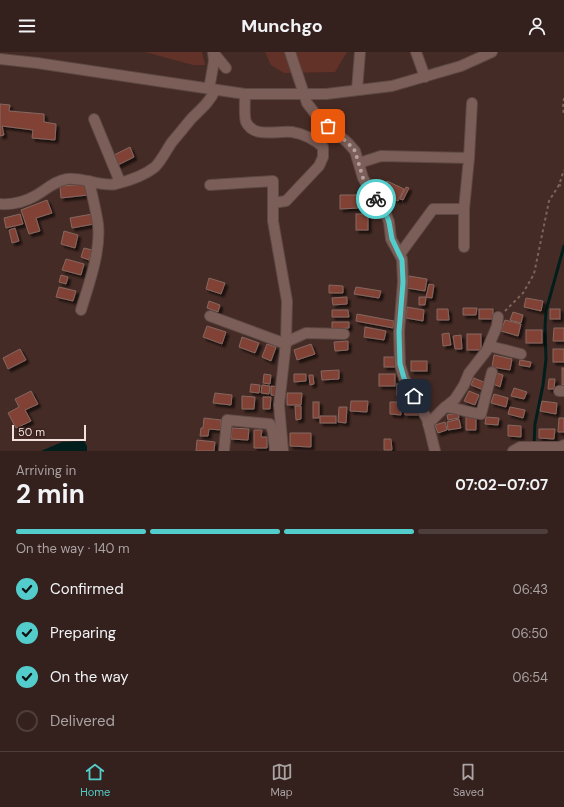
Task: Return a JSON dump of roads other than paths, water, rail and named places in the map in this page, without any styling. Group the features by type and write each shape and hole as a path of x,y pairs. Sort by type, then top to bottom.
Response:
{"street":[{"path":"213,52 226,68"},
{"path":"0,204 14,204 22,202 35,196 52,184 67,179 89,181 99,185 115,184 139,176 155,166 192,118 211,99 214,61 213,52"},
{"path":"290,52 307,103 317,116 355,151 363,178 371,192 384,209 389,222 392,239 402,260 403,282 399,332 400,364 404,378 427,419 435,451"},
{"path":"356,90 360,52"},
{"path":"416,52 425,77"},
{"path":"0,60 44,64 245,94 326,94 392,86 461,66 492,52"},
{"path":"245,94 246,121 251,128 265,133 292,132 306,135 316,140 323,146 323,157 320,166 286,201 273,203"},
{"path":"464,247 464,209 472,103"},
{"path":"94,119 120,182"},
{"path":"359,163 381,156 469,158"},
{"path":"81,310 92,270 98,236 98,224 89,181"},
{"path":"210,184 272,181 273,221 287,301 286,343 279,405 283,451"},
{"path":"400,254 433,209 464,209"},
{"path":"210,316 286,343 306,333 344,334"},
{"path":"428,424 455,399 464,385 469,373 489,346 497,326 498,317"},
{"path":"489,346 521,354"},
{"path":"445,407 459,408 472,413 481,414 492,372"},
{"path":"224,451 227,420 270,424 273,432 275,451"},
{"path":"513,451 520,447 560,447 564,445"}],"water":[{"path":"84,441 87,446 87,451 41,451 62,442"}],"waterway":[{"path":"534,445 535,424 543,385 546,359 546,311 564,246"}]}
